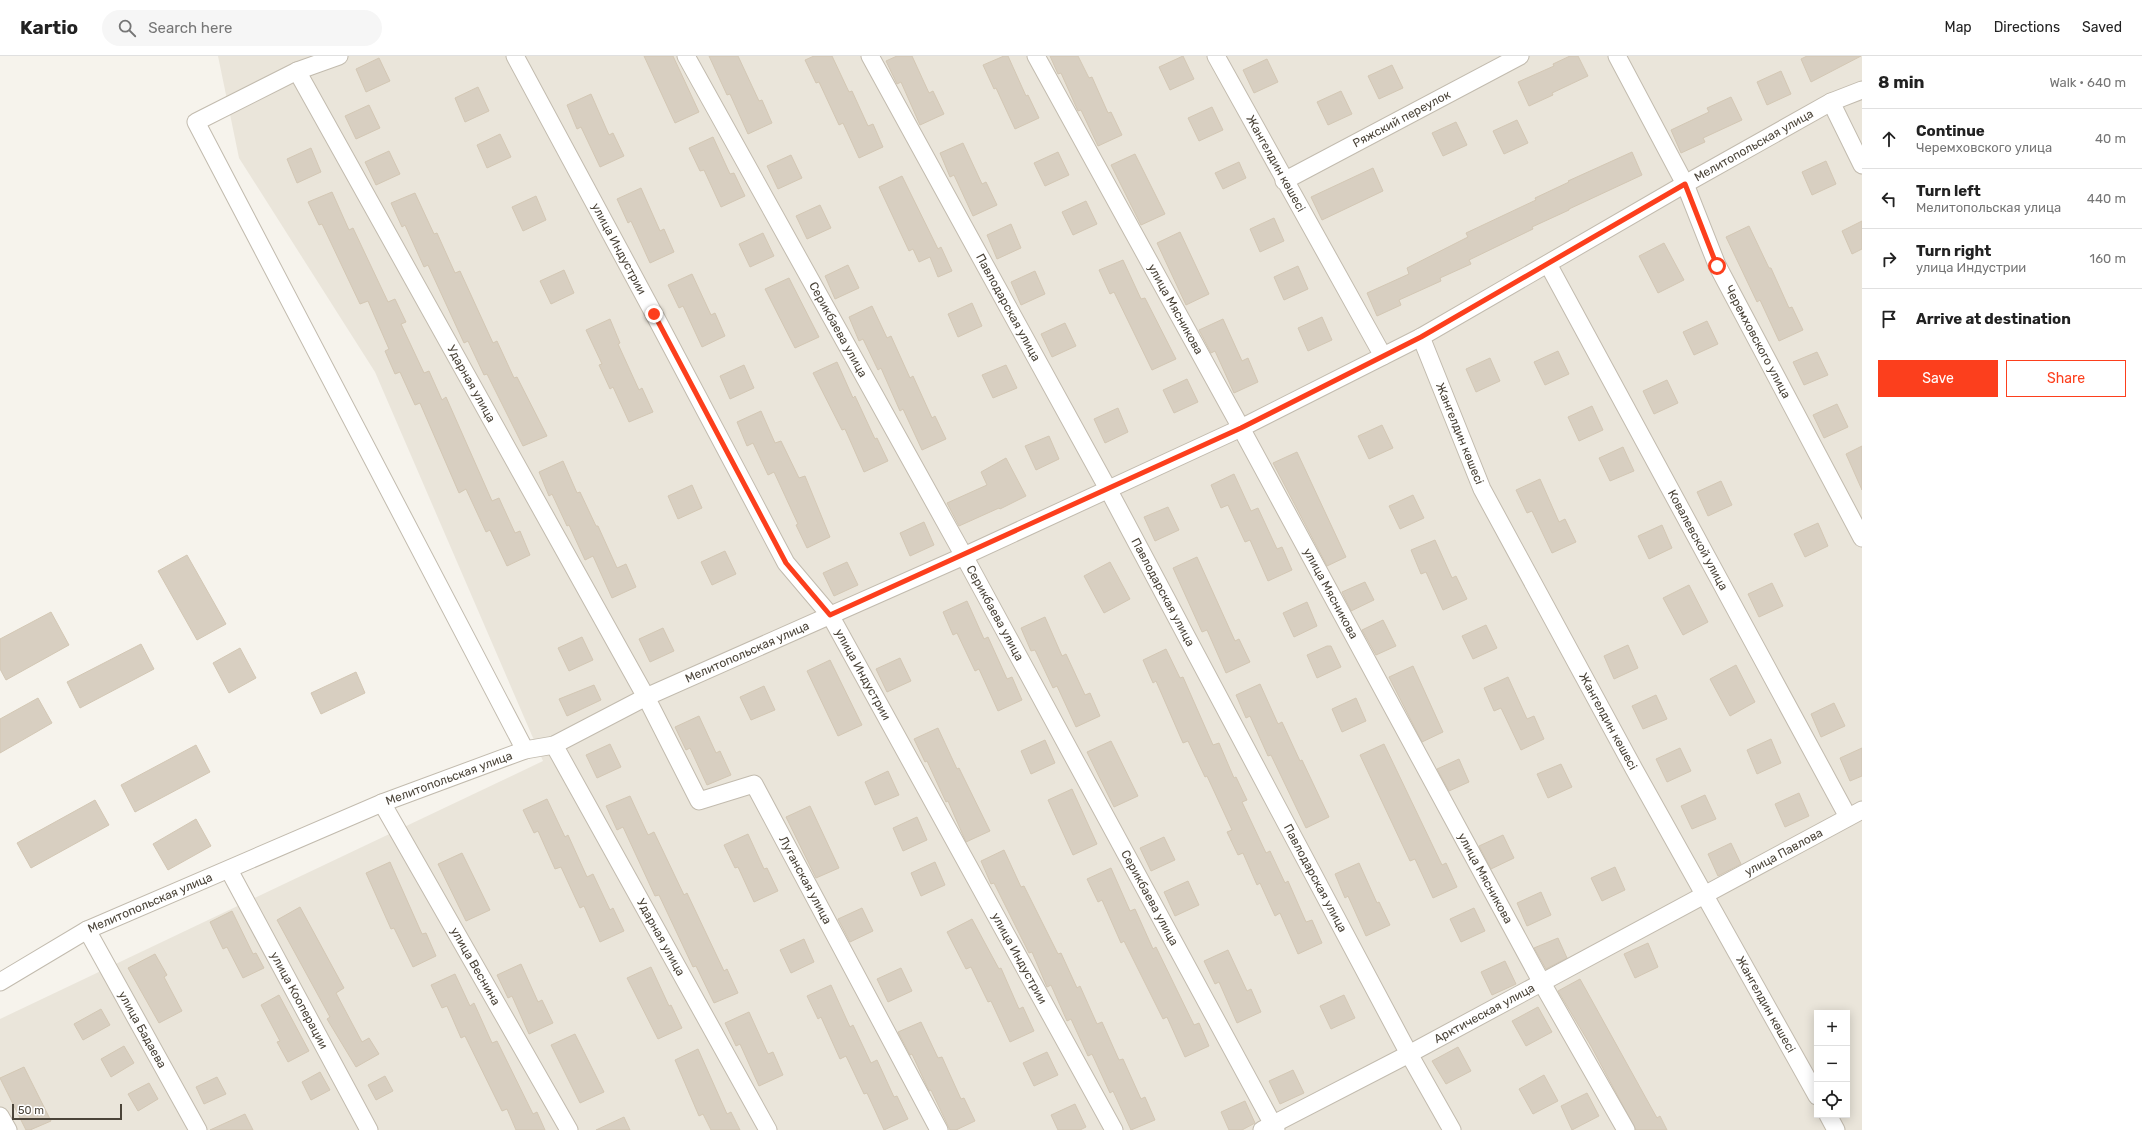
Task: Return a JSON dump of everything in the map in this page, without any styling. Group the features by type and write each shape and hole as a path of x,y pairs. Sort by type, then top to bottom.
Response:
{"street":[{"path":"339,56 297,70 196,122 525,750"},
{"name":"улица Индустрии","path":"514,56 658,320 786,563 830,615 1114,1130"},
{"name":"Серикбаева улица","path":"686,56 964,556 1271,1128"},
{"name":"Павлодарская улица","path":"870,56 1108,489 1409,1054 1452,1130"},
{"name":"улица Мясникова","path":"1036,56 1241,428 1542,983 1626,1130"},
{"name":"Жангелдин көшесі","path":"1216,56 1284,181 1383,356"},
{"name":"Ряжский переулок","path":"1284,181 1520,56"},
{"name":"Черемховского улица","path":"1618,56 1685,184 1717,266 1862,538"},
{"name":"Ударная улица","path":"297,70 646,696"},
{"name":"Мелитопольская улица","path":"0,982 87,930 382,803 525,750 554,745 646,696 964,556 1241,428 1421,337 1685,184 1831,102 1862,90"},
{"path":"1831,102 1862,164"},
{"name":"Ковалевской улица","path":"1548,264 1855,814"},
{"name":"Жангелдин көшесі","path":"1421,337 1482,489 1705,896 1814,1091"},
{"name":"Луганская улица","path":"646,696 699,801 754,784 939,1130"},
{"name":"Ударная улица","path":"554,745 768,1130"},
{"name":"улица Веснина","path":"382,803 569,1130"},
{"name":"улица Павлова","path":"1705,896 1855,814"},
{"name":"улица Кооперации","path":"229,870 369,1130"},
{"name":"Арктическая улица","path":"1271,1128 1705,896"},
{"name":"улица Бадаева","path":"87,930 198,1130"},
{"path":"0,1116 8,1130"},
{"path":"1830,1118 1836,1130"}],"shaded area":[{"path":"218,56 1862,56 1862,1130 0,1130 0,1019 543,761 375,372 239,158"}],"building":[{"path":"644,56 673,56 699,112 675,123"},
{"path":"709,56 738,56 759,101 762,100 772,123 748,134 730,94 727,95"},
{"path":"814,56 832,56 849,92 852,91 868,126 873,124 883,147 859,158 843,123 839,125 819,82 816,83 805,60"},
{"path":"897,56 912,56 929,93 933,91 944,114 920,125 901,82 897,84 886,61"},
{"path":"1004,56 1008,56 1026,96 1028,95 1039,118 1015,129 996,88 994,89 983,65"},
{"path":"1050,56 1078,56 1089,78 1092,77 1108,113 1111,112 1122,135 1098,146 1081,110 1078,111 1061,73 1058,74"},
{"path":"1183,56 1194,79 1170,90 1159,67"},
{"path":"1570,56 1578,56 1588,76 1529,106 1518,82 1554,66 1553,64"},
{"path":"1807,56 1861,56 1811,82 1801,59"},
{"path":"379,58 390,81 366,92 356,69"},
{"path":"1267,59 1278,82 1254,93 1243,70"},
{"path":"1392,65 1403,88 1379,99 1368,76"},
{"path":"1781,71 1791,94 1767,105 1757,82"},
{"path":"478,87 489,111 465,122 455,98"},
{"path":"1341,91 1352,114 1328,125 1317,102"},
{"path":"591,94 609,135 613,133 624,156 600,167 581,127 577,129 567,105"},
{"path":"1731,97 1742,120 1703,138 1705,142 1681,153 1671,130 1709,112 1707,108"},
{"path":"369,105 380,128 356,139 345,116"},
{"path":"1212,107 1223,130 1199,141 1188,118"},
{"path":"1517,120 1528,143 1504,154 1493,131"},
{"path":"1456,122 1467,145 1443,156 1432,133"},
{"path":"500,134 511,157 487,168 477,145"},
{"path":"713,137 730,174 734,173 745,196 721,207 704,170 700,171 689,148"},
{"path":"963,143 982,184 986,182 997,205 973,216 954,175 950,177 940,153"},
{"path":"311,148 321,172 297,183 287,159"},
{"path":"389,151 400,174 376,185 365,162"},
{"path":"1058,152 1069,175 1045,186 1034,163"},
{"path":"1632,152 1642,175 1532,227 1533,229 1469,260 1471,264 1440,278 1441,281 1399,300 1401,305 1377,316 1367,293 1409,274 1407,268 1468,237 1466,233 1536,200 1535,198 1569,182 1568,181"},
{"path":"1135,154 1165,214 1141,225 1111,165"},
{"path":"791,155 802,178 778,189 767,166"},
{"path":"1826,161 1836,184 1812,195 1802,172"},
{"path":"1239,162 1246,178 1223,189 1215,173"},
{"path":"1373,168 1383,191 1322,220 1311,197"},
{"path":"902,176 938,249 941,247 952,271 938,277 930,257 919,262 913,249 909,251 879,187"},
{"path":"641,188 660,231 664,229 674,252 650,263 631,221 628,223 617,199"},
{"path":"332,192 349,230 353,228 388,302 395,299 406,322 401,324 424,373 429,371 442,400 446,397 492,501 499,498 515,533 520,531 530,555 507,566 490,530 486,532 466,489 459,493 420,403 415,405 400,372 395,374 385,351 389,349 368,301 360,304 322,224 319,225 308,202"},
{"path":"415,193 434,234 437,233 455,273 460,271 493,343 497,341 514,378 517,377 547,436 523,446 487,374 484,375 468,341 464,343 428,265 424,267 405,225 402,227 391,203"},
{"path":"536,196 546,220 523,231 512,207"},
{"path":"1086,201 1097,224 1073,235 1062,212"},
{"path":"820,205 831,228 807,239 796,216"},
{"path":"1274,218 1284,241 1260,252 1250,229"},
{"path":"1862,221 1862,249 1852,254 1842,231"},
{"path":"1011,224 1021,248 997,259 987,235"},
{"path":"1749,226 1769,268 1771,268 1789,308 1792,307 1803,330 1779,341 1760,300 1757,302 1726,237"},
{"path":"1180,232 1209,294 1186,305 1157,243"},
{"path":"763,233 774,256 750,267 739,244"},
{"path":"1664,243 1684,280 1658,293 1639,256"},
{"path":"1123,260 1141,299 1145,298 1176,359 1152,370 1114,292 1110,294 1099,270"},
{"path":"848,265 859,288 835,299 825,276"},
{"path":"1298,266 1308,289 1284,300 1274,277"},
{"path":"564,270 574,293 551,304 540,281"},
{"path":"1035,271 1045,294 1021,305 1011,282"},
{"path":"692,274 711,315 715,313 725,336 702,347 683,306 679,308 668,285"},
{"path":"789,278 819,337 795,348 765,289"},
{"path":"972,303 982,326 958,337 948,314"},
{"path":"872,306 887,338 891,336 910,378 913,376 932,418 935,416 946,439 922,450 903,409 900,411 881,368 878,370 863,339 859,341 849,317"},
{"path":"1322,317 1332,340 1308,351 1298,328"},
{"path":"610,319 620,343 618,344 639,390 642,388 653,412 629,422 613,387 610,389 599,365 602,364 586,330"},
{"path":"1223,319 1242,361 1248,358 1258,382 1234,393 1215,351 1211,353 1199,330"},
{"path":"1707,321 1718,344 1694,355 1683,332"},
{"path":"1065,323 1076,346 1052,357 1041,334"},
{"path":"1558,351 1569,374 1545,385 1534,362"},
{"path":"1817,352 1828,375 1804,385 1793,362"},
{"path":"1490,358 1500,381 1476,392 1466,369"},
{"path":"837,362 853,398 855,396 875,439 877,438 888,461 864,472 845,429 842,430 813,373"},
{"path":"744,365 754,388 730,399 720,376"},
{"path":"1006,365 1017,388 993,398 982,375"},
{"path":"1187,379 1198,402 1174,413 1163,390"},
{"path":"1667,380 1678,403 1654,414 1643,391"},
{"path":"1837,404 1848,427 1824,438 1813,415"},
{"path":"1592,406 1603,430 1579,441 1568,417"},
{"path":"1118,408 1128,432 1105,443 1094,419"},
{"path":"761,411 775,443 781,441 799,478 805,476 830,537 807,548 796,525 798,524 774,472 768,475 753,443 747,446 737,422"},
{"path":"1382,425 1393,448 1369,459 1358,436"},
{"path":"1049,436 1059,459 1036,470 1025,446"},
{"path":"1862,446 1862,490 1846,454"},
{"path":"1623,447 1634,471 1610,481 1599,458"},
{"path":"1297,452 1346,557 1327,566 1273,463"},
{"path":"1006,458 1026,496 1000,509 999,508 959,526 947,503 987,485 981,472"},
{"path":"563,461 577,493 580,492 596,526 598,526 617,568 626,564 636,587 612,598 593,556 585,560 569,525 567,526 552,494 549,496 539,472"},
{"path":"1234,474 1251,511 1258,508 1277,549 1282,547 1292,570 1268,581 1250,540 1245,542 1228,505 1221,508 1211,485"},
{"path":"1540,479 1559,522 1565,519 1576,542 1552,553 1532,511 1527,513 1516,490"},
{"path":"1721,481 1732,505 1708,516 1697,492"},
{"path":"692,485 702,508 678,519 668,496"},
{"path":"1413,495 1424,518 1400,529 1389,506"},
{"path":"1168,507 1179,530 1155,541 1144,517"},
{"path":"924,522 934,545 910,556 900,533"},
{"path":"1818,523 1828,546 1805,557 1794,534"},
{"path":"1662,525 1672,548 1649,559 1638,536"},
{"path":"1435,540 1452,578 1456,576 1467,599 1443,610 1426,572 1421,574 1411,550"},
{"path":"725,551 736,574 712,585 701,562"},
{"path":"187,555 226,624 197,640 158,571"},
{"path":"1197,557 1235,641 1239,639 1250,662 1226,673 1207,630 1202,632 1173,568"},
{"path":"847,562 858,585 834,596 823,573"},
{"path":"1110,562 1130,599 1104,613 1084,576"},
{"path":"1365,582 1374,600 1351,611 1342,592"},
{"path":"1772,583 1783,606 1759,617 1748,594"},
{"path":"1689,585 1708,622 1683,635 1663,598"},
{"path":"967,601 984,639 988,637 1007,679 1012,677 1022,700 998,711 979,669 975,671 957,633 953,635 943,612"},
{"path":"1307,602 1317,626 1294,637 1283,613"},
{"path":"51,612 69,645 6,680 0,669 0,639"},
{"path":"1045,617 1062,656 1066,654 1085,695 1090,693 1100,716 1076,727 1057,686 1053,688 1035,650 1031,651 1021,628"},
{"path":"1383,620 1396,646 1376,655 1362,630"},
{"path":"1486,625 1497,648 1473,659 1462,636"},
{"path":"663,628 674,651 650,662 639,639"},
{"path":"582,637 593,660 569,671 558,648"},
{"path":"141,644 154,669 80,708 67,682"},
{"path":"1628,645 1638,668 1614,679 1604,656"},
{"path":"1327,646 1331,646 1341,667 1317,678 1307,655"},
{"path":"240,648 256,678 229,693 213,663"},
{"path":"1166,649 1180,678 1183,677 1213,745 1219,743 1234,778 1236,777 1247,800 1242,802 1266,853 1270,851 1285,883 1288,881 1306,922 1312,920 1322,943 1298,954 1280,913 1275,916 1260,883 1257,885 1243,853 1238,855 1227,832 1232,830 1207,776 1205,777 1188,741 1183,743 1156,681 1153,683 1143,660"},
{"path":"900,658 911,681 887,692 876,669"},
{"path":"830,660 862,725 838,736 807,671"},
{"path":"1736,665 1755,702 1730,716 1710,679"},
{"path":"1413,666 1443,732 1422,742 1389,677"},
{"path":"356,672 365,693 321,714 311,693"},
{"path":"1508,677 1527,719 1534,716 1544,739 1521,750 1501,708 1494,711 1484,688"},
{"path":"1260,684 1278,724 1282,722 1329,817 1306,828 1271,755 1268,756 1250,716 1246,718 1236,695"},
{"path":"594,685 601,700 567,716 559,699"},
{"path":"764,686 775,710 751,720 740,697"},
{"path":"1656,695 1667,719 1643,729 1632,706"},
{"path":"38,698 52,723 0,753 0,719"},
{"path":"1356,698 1366,721 1342,732 1332,709"},
{"path":"1834,703 1845,726 1821,737 1811,714"},
{"path":"699,716 716,753 720,751 731,775 707,785 690,748 686,750 675,727"},
{"path":"938,728 957,769 959,768 990,831 966,842 948,801 946,802 927,761 925,762 914,739"},
{"path":"1771,739 1781,763 1757,774 1747,750"},
{"path":"1045,740 1055,763 1031,774 1021,751"},
{"path":"1111,741 1138,796 1114,807 1087,752"},
{"path":"610,744 621,767 597,778 586,755"},
{"path":"1384,744 1442,865 1446,863 1457,887 1433,898 1415,859 1410,861 1360,755"},
{"path":"196,745 210,772 135,812 121,785"},
{"path":"1680,748 1691,771 1667,782 1656,759"},
{"path":"1862,748 1862,776 1850,781 1840,758"},
{"path":"1459,759 1469,782 1449,791 1437,769"},
{"path":"1561,764 1572,787 1548,798 1537,774"},
{"path":"888,771 899,795 875,805 865,782"},
{"path":"1072,789 1097,844 1073,855 1048,800"},
{"path":"1799,793 1809,816 1785,827 1775,804"},
{"path":"1705,795 1716,819 1692,829 1681,806"},
{"path":"630,796 648,835 654,832 684,895 687,893 724,971 727,969 738,993 714,1003 696,966 693,967 659,895 655,896 623,827 617,830 606,806"},
{"path":"547,799 565,837 568,835 587,877 593,874 610,910 613,908 624,931 600,942 584,906 580,908 561,867 555,869 538,831 534,833 523,810"},
{"path":"95,800 109,825 31,868 17,843"},
{"path":"810,806 839,868 816,878 786,817"},
{"path":"917,817 927,840 903,851 893,828"},
{"path":"196,819 211,846 168,870 153,844"},
{"path":"748,834 764,869 767,868 778,891 754,902 738,867 735,868 724,845"},
{"path":"1503,835 1514,858 1491,869 1479,846"},
{"path":"1164,837 1175,860 1151,871 1140,848"},
{"path":"1731,843 1741,864 1718,876 1708,854"},
{"path":"1004,850 1021,887 1024,886 1058,954 1061,953 1077,988 1080,986 1097,1024 1102,1022 1119,1060 1123,1059 1141,1099 1145,1097 1155,1120 1131,1130 1113,1091 1110,1093 1092,1054 1088,1056 1071,1019 1067,1021 1051,985 1047,987 1032,952 1029,953 994,883 991,884 981,861"},
{"path":"462,853 490,910 466,921 438,864"},
{"path":"390,862 422,934 426,933 436,956 413,967 394,928 391,929 366,873"},
{"path":"935,862 945,885 921,896 911,873"},
{"path":"1359,863 1377,903 1379,902 1390,925 1366,936 1348,896 1345,898 1335,874"},
{"path":"1615,867 1625,890 1602,901 1591,878"},
{"path":"1111,868 1130,911 1135,909 1153,949 1156,947 1194,1025 1199,1023 1209,1046 1185,1057 1167,1017 1163,1019 1124,941 1121,943 1102,900 1098,902 1087,879"},
{"path":"1188,881 1199,905 1175,916 1164,892"},
{"path":"1541,892 1551,915 1527,926 1517,903"},
{"path":"300,907 344,988 336,993 362,1042 369,1038 379,1054 356,1067 327,1019 330,1017 277,920"},
{"path":"862,908 873,931 850,942 838,919"},
{"path":"1474,908 1485,931 1461,942 1450,919"},
{"path":"232,911 253,954 256,953 264,968 243,978 227,947 223,949 210,922"},
{"path":"972,919 999,969 1001,968 1019,1009 1023,1007 1034,1031 1010,1042 991,1001 988,1002 971,967 966,969 947,932"},
{"path":"1558,938 1567,958 1546,969 1534,948"},
{"path":"804,939 814,962 791,973 780,950"},
{"path":"1648,943 1658,967 1635,978 1624,954"},
{"path":"1228,950 1247,991 1251,989 1261,1012 1237,1023 1219,982 1215,984 1204,961"},
{"path":"155,954 167,975 164,977 182,1011 159,1023 128,968"},
{"path":"1505,961 1516,984 1492,995 1481,972"},
{"path":"521,964 538,1002 542,1000 553,1023 529,1034 512,996 508,998 497,975"},
{"path":"651,967 669,1006 671,1005 682,1028 658,1039 627,978"},
{"path":"901,968 912,991 888,1002 877,979"},
{"path":"455,974 470,1006 474,1003 492,1043 497,1041 533,1114 537,1112 545,1130 516,1130 507,1109 502,1111 465,1036 461,1038 447,1006 442,1008 431,985"},
{"path":"1580,979 1657,1118 1660,1116 1667,1130 1636,1130 1591,1046 1558,991"},
{"path":"831,985 850,1027 853,1025 871,1063 877,1060 894,1097 897,1096 908,1119 884,1130 867,1093 864,1094 846,1056 840,1059 821,1017 818,1019 807,996"},
{"path":"279,995 309,1051 288,1062 277,1042 280,1041 261,1005"},
{"path":"1344,995 1355,1018 1331,1029 1320,1006"},
{"path":"1538,1007 1552,1032 1526,1046 1512,1021"},
{"path":"101,1009 110,1025 83,1040 74,1024"},
{"path":"749,1012 768,1054 773,1052 783,1075 759,1086 740,1044 736,1046 725,1023"},
{"path":"921,1022 938,1058 942,1057 961,1099 964,1098 975,1121 956,1130 950,1130 931,1090 929,1091 912,1054 910,1055 898,1032"},
{"path":"575,1034 604,1092 580,1103 551,1045"},
{"path":"124,1046 134,1063 111,1077 101,1059"},
{"path":"1458,1047 1471,1071 1446,1084 1432,1061"},
{"path":"698,1049 727,1114 731,1112 740,1130 711,1130 703,1114 699,1116 675,1060"},
{"path":"1047,1052 1058,1075 1034,1086 1023,1063"},
{"path":"24,1067 51,1121 30,1130 26,1130 0,1078"},
{"path":"1293,1070 1304,1093 1280,1104 1269,1081"},
{"path":"320,1072 330,1090 311,1100 302,1082"},
{"path":"1544,1075 1558,1101 1533,1114 1519,1089"},
{"path":"385,1076 393,1091 376,1100 368,1085"},
{"path":"217,1077 226,1094 204,1104 196,1087"},
{"path":"149,1083 158,1099 138,1111 128,1094"},
{"path":"1587,1093 1599,1116 1572,1130 1561,1106"},
{"path":"1245,1101 1255,1123 1242,1130 1229,1130 1221,1112"},
{"path":"1075,1104 1086,1127 1080,1130 1058,1130 1051,1115"},
{"path":"245,1114 253,1130 210,1130"},
{"path":"624,1117 630,1130 596,1130"}],"route":[{"path":"654,314 786,563 830,615 964,556 1241,428 1421,337 1685,184 1717,266"}]}
